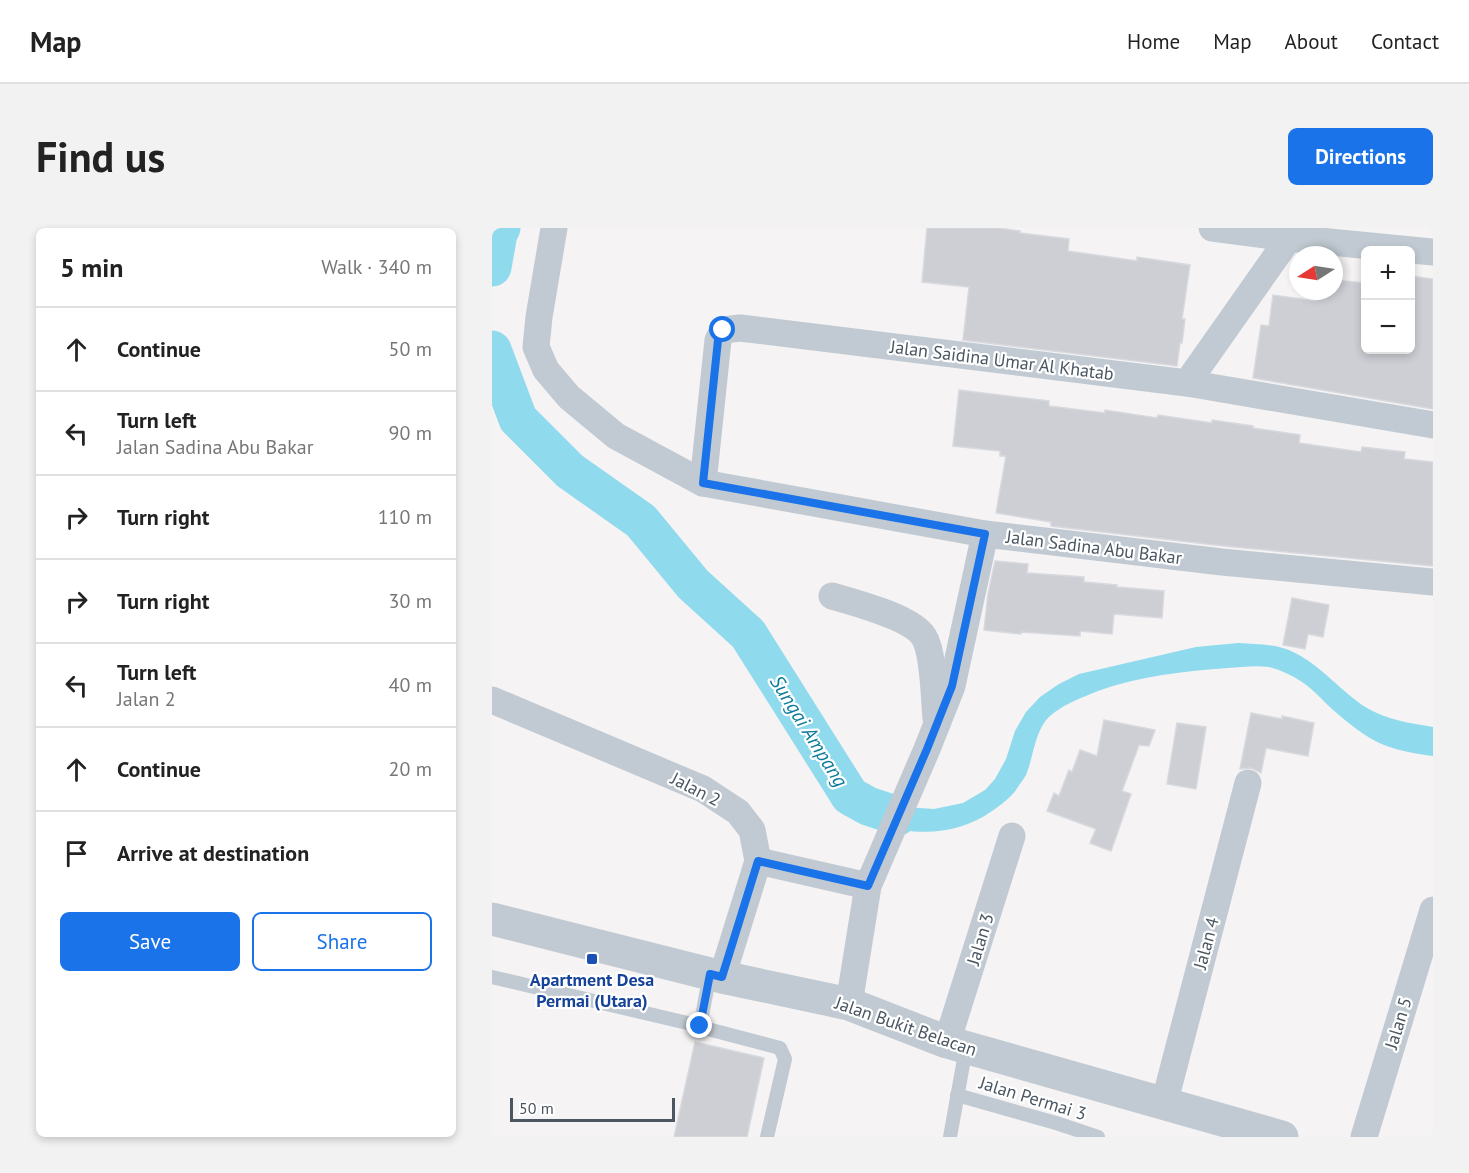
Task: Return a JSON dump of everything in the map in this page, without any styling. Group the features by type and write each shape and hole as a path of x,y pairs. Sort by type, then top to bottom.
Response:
{"street":[{"name":"Jalan Sadina Abu Bakar","path":"554,228 536,347 546,370 569,397 616,436 703,483 985,534 1222,562 1433,582"},
{"path":"1212,228 1292,233 1433,252"},
{"path":"1187,383 1292,233"},
{"name":"Jalan Saidina Umar Al Khatab","path":"703,483 718,340 723,330 740,328 1187,383 1433,425"},
{"path":"849,1004 868,886 952,686 985,534"},
{"path":"832,596 900,618 926,638 932,670 932,738"},
{"name":"Jalan 2","path":"492,700 703,789 738,812 752,830 758,861 716,975"},
{"name":"Jalan 4","path":"1164,1104 1248,783"},
{"name":"Jalan 3","path":"957,1045 1012,836"},
{"path":"758,861 868,886"},
{"name":"Jalan 5","path":"1364,1137 1433,910"},
{"name":"Jalan Bukit Belacan","path":"492,919 716,975 849,1004 957,1045 1282,1137"}],"lane":[{"path":"700,1026 716,975"},
{"path":"492,977 700,1026 780,1048 785,1059 767,1137"},
{"path":"950,1137 957,1095 957,1045"},
{"name":"Jalan Permai 3","path":"957,1095 1098,1137"}],"water":[{"path":"1238,643 1287,649 1313,664 1367,708 1399,720 1433,727 1433,756 1396,749 1370,738 1332,709 1314,691 1286,673 1269,667 1243,667 1146,678 1098,691 1061,708 1044,723 1026,775 1014,793 992,811 956,828 917,832 898,829 861,814 845,802 854,789 905,807 934,809 963,803 985,790 995,779 1006,759 1015,731 1026,712 1040,697 1059,684 1079,674 1196,647"}],"building":[{"path":"927,228 999,228 1069,239 1068,251 1137,261 1137,257 1190,265 1182,319 1185,319 1182,343 1180,343 1177,366 963,340 969,287 922,282"},
{"path":"1415,277 1433,279 1433,409 1253,378 1261,325 1269,326 1273,295 1289,297 1289,300 1343,300 1343,281 1361,283 1361,354 1415,354"},
{"path":"959,390 1049,401 1049,406 1105,413 1105,410 1157,418 1158,415 1253,426 1253,428 1300,435 1299,443 1361,452 1362,447 1405,452 1404,459 1433,462 1433,566 1224,546 1051,526 1051,522 996,513 1006,456 1000,456 1000,451 953,446"},
{"path":"995,561 1028,564 1027,573 1084,577 1084,582 1164,591 1162,618 1114,614 1112,634 1080,631 1080,636 984,630"},
{"path":"1292,598 1329,605 1323,637 1308,634 1305,649 1283,645"},
{"path":"1251,713 1282,719 1282,716 1314,723 1308,756 1266,748 1261,773 1251,768 1240,769"},
{"path":"1104,720 1155,730 1149,746 1139,745 1122,791 1131,794 1111,851 1090,843 1096,829 1047,811 1054,793 1059,796 1069,770 1072,772 1080,750 1097,756"},
{"path":"1177,723 1206,727 1196,789 1167,784"},
{"path":"695,1042 764,1058 747,1137 674,1137"}],"waterway":[{"name":"Sungai Ampang","path":"492,267 501,228"},
{"name":"Sungai Ampang","path":"492,350 518,419 570,471 641,521 693,584 748,634 850,796 868,806 898,816"}],"place":[{"name":"Apartment Desa Permai (Utara)","path":"592,959"}],"route":[{"path":"700,1026 710,974 722,977 758,861 868,886 952,686 985,534 703,483 718,340 723,330"}]}
